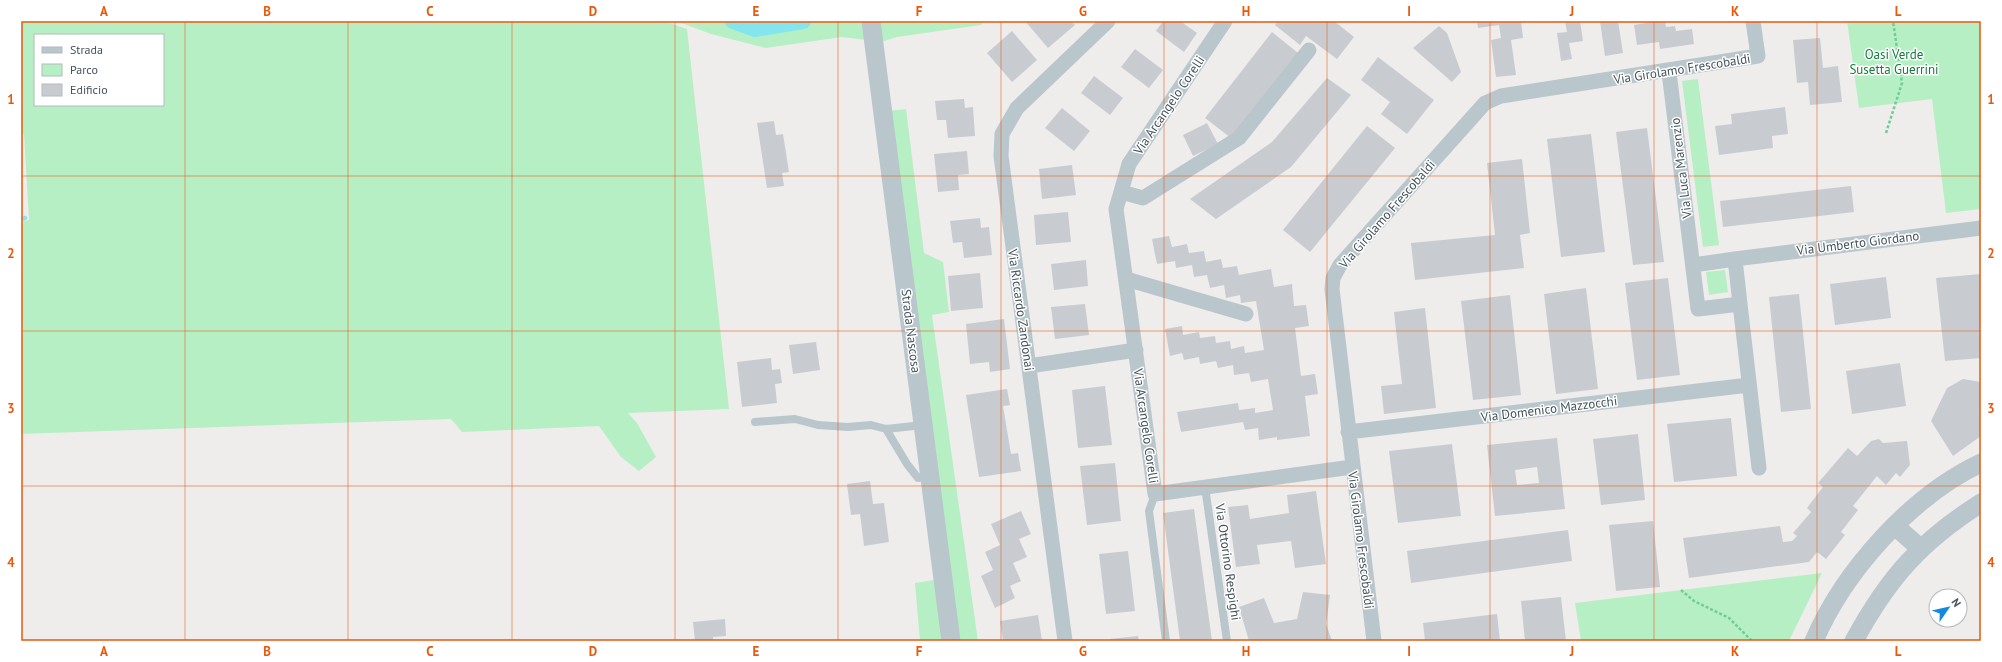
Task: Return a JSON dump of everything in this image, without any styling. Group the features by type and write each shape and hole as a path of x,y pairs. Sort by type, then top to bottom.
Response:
{"street":[{"name":"Via Riccardo Zandonai","path":"1066,641 1001,156 1002,134 1017,108 1108,21"},
{"name":"Via Arcangelo Corelli","path":"1224,21 1130,164 1116,209 1155,494 1352,467"},
{"name":"Strada Nascosa","path":"871,22 951,641"},
{"name":"Via Girolamo Frescobaldi","path":"1374,641 1352,467 1332,289 1333,278 1340,265 1485,103 1501,96 1669,72 1758,56 1751,23"},
{"path":"1121,192 1143,198 1239,138 1309,50"},
{"name":"Via Luca Marenzio","path":"1669,72 1698,309 1740,304"},
{"name":"Via Umberto Giordano","path":"1734,260 1981,228"},
{"path":"1693,265 1734,260 1759,468"},
{"path":"1126,279 1246,314"},
{"path":"1029,366 1136,350"},
{"name":"Via Domenico Mazzocchi","path":"1348,432 1749,385"},
{"path":"1814,641 1838,593 1864,560 1896,526 1939,490 1981,463"},
{"path":"1854,641 1871,610 1894,578 1920,548 1954,520 1981,503"},
{"path":"1896,526 1920,548"}],"lane":[{"path":"755,422 795,419 818,425 848,428 871,424 886,429 923,425"},
{"path":"886,429 907,464 918,478 930,476"},
{"name":"Via Ottorino Respighi","path":"1204,487 1227,641"},
{"path":"1155,494 1149,511 1166,641"}],"path":[{"path":"1886,133 1902,83 1893,21"},
{"path":"1681,590 1694,601 1729,618 1752,641"}],"green space":[{"path":"21,21 664,21 687,29 729,409 628,413 637,423 656,457 639,471 621,457 599,426 462,432 451,419 21,434 21,222 29,220 24,134 21,134"},
{"path":"676,21 985,21 981,25 897,37 881,42 842,37 766,48 711,34"},
{"name":"Oasi Verde Susetta Guerrini","path":"1847,21 1981,21 1981,209 1946,213 1932,99 1859,108"},
{"path":"1698,79 1719,245 1703,247 1682,81"},
{"path":"906,109 924,253 943,262 949,312 932,315 978,641 920,641 915,583 947,578 887,111"},
{"path":"1725,270 1728,292 1709,295 1706,272"},
{"path":"1822,573 1789,641 1581,641 1575,603"}],"building":[{"path":"1025,21 1071,21 1075,25 1048,48"},
{"path":"1163,21 1180,21 1197,33 1184,52 1156,31"},
{"path":"1278,21 1334,21 1354,37 1337,59 1306,36 1300,45 1275,25"},
{"path":"1477,21 1521,21 1523,38 1511,40 1516,75 1496,77 1491,40 1501,38 1499,25 1478,28"},
{"path":"1565,21 1580,21 1583,41 1569,43 1572,59 1561,61 1557,33 1567,32"},
{"path":"1600,21 1618,21 1623,53 1605,56"},
{"path":"1665,21 1666,27 1675,26 1676,31 1692,29 1694,44 1660,49 1659,42 1637,45 1634,25"},
{"path":"1439,26 1447,33 1461,72 1452,82 1413,48"},
{"path":"1012,31 1037,60 1012,82 987,53"},
{"path":"1272,32 1298,53 1231,138 1205,118"},
{"path":"1820,38 1823,68 1838,66 1842,102 1810,105 1808,82 1797,83 1793,40"},
{"path":"1135,49 1163,70 1149,88 1121,67"},
{"path":"1378,57 1434,100 1407,134 1381,114 1390,102 1361,80"},
{"path":"1094,76 1123,98 1110,115 1081,93"},
{"path":"1327,78 1351,95 1291,167 1216,219 1190,199 1272,142"},
{"path":"964,99 965,108 973,107 975,136 948,138 946,120 937,120 935,101"},
{"path":"1785,107 1788,134 1772,136 1773,148 1719,155 1715,126 1732,124 1731,114"},
{"path":"1062,108 1090,131 1074,151 1045,128"},
{"path":"774,121 776,135 783,134 789,172 782,173 784,186 767,188 757,123"},
{"path":"1207,123 1218,144 1193,156 1183,135"},
{"path":"1367,126 1395,148 1310,252 1283,230"},
{"path":"1647,128 1664,262 1633,265 1616,132"},
{"path":"1591,134 1605,252 1561,257 1547,139"},
{"path":"967,151 969,174 958,175 959,190 938,192 934,154"},
{"path":"1522,159 1530,233 1520,235 1524,268 1415,280 1411,243 1495,235 1487,163"},
{"path":"1072,165 1076,195 1042,199 1039,169"},
{"path":"1851,186 1854,212 1723,227 1720,201"},
{"path":"1068,212 1071,242 1036,245 1034,215"},
{"path":"980,218 981,228 989,227 992,255 964,258 962,242 953,243 950,221"},
{"path":"1169,236 1172,247 1187,244 1189,253 1204,251 1206,262 1221,259 1223,268 1237,266 1239,275 1271,269 1274,287 1292,284 1294,306 1306,305 1309,326 1295,328 1301,376 1315,374 1318,394 1305,396 1310,436 1277,440 1277,437 1259,440 1258,428 1245,430 1243,422 1181,432 1177,412 1238,403 1239,410 1255,408 1255,413 1273,410 1268,379 1251,382 1249,373 1234,375 1233,365 1218,368 1216,361 1200,364 1199,357 1184,360 1182,353 1170,356 1165,329 1182,326 1183,335 1199,332 1200,338 1215,336 1216,343 1230,341 1231,349 1244,346 1245,353 1264,350 1256,301 1241,303 1240,295 1226,298 1224,285 1210,288 1207,275 1194,277 1192,265 1176,268 1175,261 1157,264 1152,239"},
{"path":"1086,260 1088,286 1054,290 1051,264"},
{"path":"980,273 983,308 951,311 948,276"},
{"path":"1981,274 1981,358 1945,361 1936,278"},
{"path":"1886,277 1891,318 1835,325 1830,284"},
{"path":"1668,278 1680,375 1637,380 1625,283"},
{"path":"1586,288 1598,389 1556,394 1544,294"},
{"path":"1799,294 1811,409 1781,412 1769,297"},
{"path":"1510,295 1521,395 1473,400 1461,301"},
{"path":"1085,304 1089,335 1055,339 1051,307"},
{"path":"1425,308 1436,408 1384,414 1381,386 1402,384 1394,312"},
{"path":"1004,319 1010,369 990,372 989,362 970,364 966,324"},
{"path":"816,342 820,370 793,374 789,345"},
{"path":"771,358 772,370 780,369 782,383 775,384 777,403 742,407 737,362"},
{"path":"1900,363 1906,406 1852,414 1846,371"},
{"path":"1963,379 1981,382 1981,436 1953,456 1931,421 1947,388"},
{"path":"1105,386 1112,445 1078,448 1072,390"},
{"path":"1007,389 1010,405 1003,406 1011,454 1018,453 1021,471 979,477 966,395"},
{"path":"1731,418 1737,476 1674,482 1667,424"},
{"path":"1638,434 1645,500 1601,505 1593,439"},
{"path":"1557,438 1565,509 1495,516 1487,445","holes":["1537,467 1539,483 1517,485 1515,470"]},
{"path":"1879,439 1883,443 1907,441 1910,465 1900,477 1896,473 1886,485 1877,476 1853,506 1858,510 1841,532 1845,535 1826,559 1817,552 1809,562 1689,578 1683,538 1780,526 1783,542 1792,541 1797,536 1793,533 1811,512 1807,508 1823,487 1818,483 1848,448 1857,456 1871,441"},
{"path":"1452,444 1461,516 1398,523 1389,451"},
{"path":"1115,463 1121,521 1087,525 1080,466"},
{"path":"870,481 873,504 884,503 889,542 864,546 860,514 851,515 847,484"},
{"path":"1316,491 1326,564 1295,568 1291,541 1257,545 1260,564 1236,567 1228,507 1248,505 1250,519 1289,513 1287,495"},
{"path":"1194,509 1212,641 1180,641 1163,513"},
{"path":"1021,511 1031,534 1019,539 1027,557 1013,563 1021,581 1010,586 1015,598 995,608 981,576 993,570 985,552 1000,545 991,524"},
{"path":"1653,521 1660,587 1616,591 1609,525"},
{"path":"1568,530 1572,561 1411,583 1407,551"},
{"path":"1128,551 1135,611 1106,614 1099,554"},
{"path":"1303,592 1330,595 1326,624 1332,641 1249,641 1239,607 1264,598 1274,623 1297,619"},
{"path":"1561,597 1566,641 1525,641 1521,601"},
{"path":"1497,614 1500,641 1425,641 1423,623"},
{"path":"1038,615 1042,641 1003,641 1000,621"},
{"path":"725,619 726,636 713,637 713,641 695,641 693,622"},
{"path":"1138,636 1139,641 1110,641 1110,639"}],"waterway":[{"path":"733,21 755,29 803,21"},
{"path":"21,219 25,218"}]}
